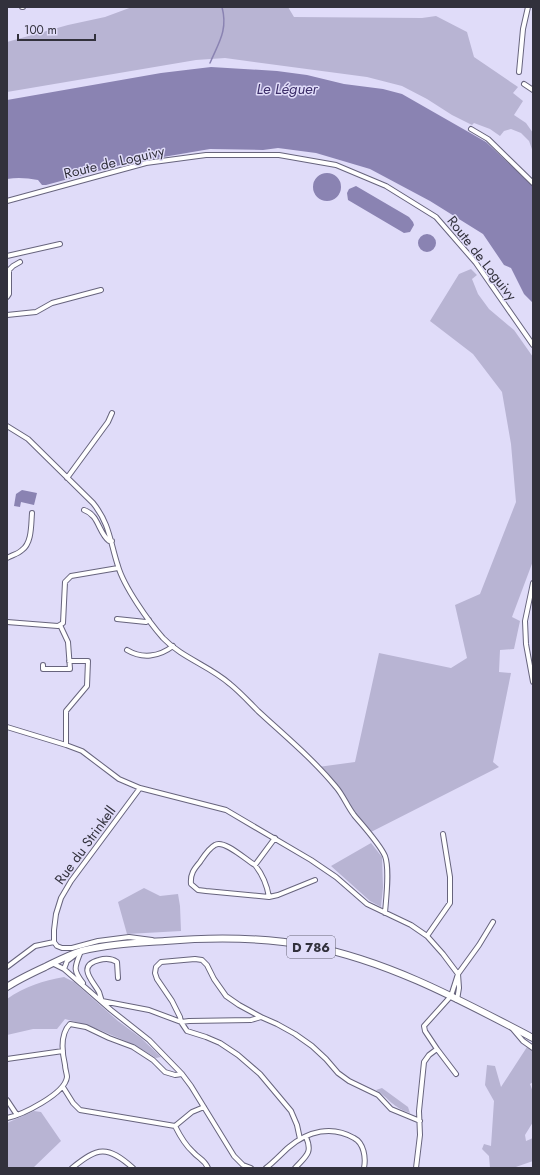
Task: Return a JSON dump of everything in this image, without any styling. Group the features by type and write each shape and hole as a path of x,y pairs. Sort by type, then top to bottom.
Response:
{"main road":[{"name":"D 786","path":"7,986 63,957 81,951 121,944 162,941 217,938 252,939 309,946 363,960 399,973 454,998 533,1038"}],"street":[{"path":"519,72 523,29 529,7 533,9"},
{"path":"524,84 533,90"},
{"path":"471,129 488,139 533,182"},
{"name":"Route de Loguivy","path":"7,201 146,163 206,155 278,154 336,165 386,186 436,217 476,263 533,346"},
{"path":"7,256 60,244"},
{"path":"7,297 9,270 20,262"},
{"path":"7,315 36,312 52,303 101,290"},
{"path":"67,478 105,427 112,413"},
{"path":"7,426 28,439 93,503 101,513 112,541 118,568 132,595 164,639 186,656 230,683 259,712 290,739 337,788 353,814 369,833 385,856 387,876 385,913"},
{"path":"84,510 90,512 95,517 102,534 109,541 112,541"},
{"path":"7,558 21,551 27,545 29,540 32,513"},
{"path":"43,666 43,669 70,669 68,642 62,624 65,582 71,576 118,568"},
{"path":"533,583 525,621 526,644 533,682"},
{"path":"117,619 146,622 149,620"},
{"path":"7,622 58,626 62,624"},
{"path":"127,650 134,654 152,655 167,651 173,646"},
{"path":"66,745 66,711 87,686 88,661 69,661"},
{"path":"7,727 82,751 119,779 140,788 226,810 311,860 336,877 366,904 411,925 427,936 444,954 458,974 459,988 454,998 424,1026 425,1031 456,1074"},
{"name":"Rue du Strinkell","path":"54,942 56,914 61,898 71,881 140,788"},
{"path":"427,936 450,903 450,877 443,834"},
{"path":"255,866 275,838"},
{"path":"269,897 263,878 255,866 221,843 215,844 194,868 190,878 191,884 198,890 269,897 278,895 315,880"},
{"path":"454,998 458,974 479,945 493,922"},
{"path":"7,967 35,946 54,942 57,946 62,948 72,948 98,941 130,937 162,941"},
{"path":"64,969 67,961 81,951"},
{"path":"81,951 75,966 76,975 87,988"},
{"path":"102,1002 87,974 88,967 92,962 103,959 112,959 117,962 118,978"},
{"path":"300,1139 297,1125 291,1111 260,1074 220,1044 206,1037 187,1031 157,979 155,973 156,967 161,962 195,959 202,960 207,965 214,979 226,996 238,1005 295,1034 312,1046 338,1073 349,1081 378,1095 391,1109 420,1121"},
{"path":"52,963 64,969 149,1040 182,1074 234,1156 244,1165 251,1168"},
{"path":"102,1002 149,1010 181,1022 252,1020 261,1017"},
{"path":"7,1118 34,1107 63,1087 67,1077 63,1050 64,1033 70,1024 86,1027 133,1047 153,1060 165,1072 175,1075 182,1074"},
{"path":"508,1025 523,1041 533,1048"},
{"path":"416,1168 420,1135 419,1111 424,1062 429,1055 437,1049"},
{"path":"7,1059 63,1050"},
{"path":"63,1087 72,1103 80,1110 175,1126 192,1112 204,1107"},
{"path":"7,1100 18,1114"},
{"path":"175,1126 193,1153 206,1162 208,1168"},
{"path":"266,1168 300,1139 317,1132 333,1130 345,1133 357,1139 364,1150 364,1168"},
{"path":"295,1168 308,1154 310,1146 306,1137"},
{"path":"72,1168 90,1154 102,1151 114,1153 133,1168"}],"shaded area":[{"path":"132,7 288,7 294,17 422,18 436,16 467,32 474,57 518,87 513,93 523,101 514,115 526,123 533,133 533,152 529,141 521,133 511,129 504,131 500,136 490,129 474,123 472,125 402,86 367,77 225,58 196,60 7,92 7,42 68,25 105,17"},
{"path":"471,269 477,275 472,279 478,294 489,309 514,330 533,357 533,561 512,617 520,621 514,649 500,650 499,672 511,673 493,762 499,767 369,833 337,788 318,767 355,762 379,653 451,668 467,658 455,605 480,594 516,502 511,444 502,392 473,354 430,321 459,274"},
{"path":"371,843 382,857 383,887 381,907 370,901 331,866"},
{"path":"144,888 160,896 178,894 181,931 127,934 118,902"},
{"path":"64,977 74,982 118,1021 141,1038 161,1057 156,1058 112,1035 65,1019 57,1029 33,1029 7,1035 7,999 34,985"},
{"path":"527,1047 533,1051 533,1082 530,1084 533,1092 533,1122 525,1135 526,1141 533,1138 533,1161 513,1168 490,1168 489,1156 482,1149 484,1144 491,1146 494,1101 485,1085 487,1065 495,1066 501,1087"},
{"path":"382,1088 408,1107 410,1113 395,1105 376,1090"},
{"path":"34,1111 41,1112 61,1141 33,1168 7,1168 7,1123"}],"water":[{"name":"Le Léguer","path":"211,67 277,71 307,75 344,84 383,89 402,94 486,142 533,186 533,303 524,294 511,268 504,265 483,234 430,201 370,169 316,153 278,148 263,150 210,149 128,163 46,185 42,185 38,180 34,179 7,179 7,100 161,73"},
{"path":"327,173 337,177 341,187 337,197 327,201 317,197 313,187 317,177"},
{"path":"356,186 409,217 414,225 410,232 404,233 348,200 347,193 349,189"},
{"path":"427,234 433,237 436,243 433,249 427,252 421,249 418,243 421,237"},
{"path":"22,490 37,493 34,505 21,502 20,507 14,506 16,494"}],"waterway":[{"path":"210,63 222,36 224,22 222,7"}]}
